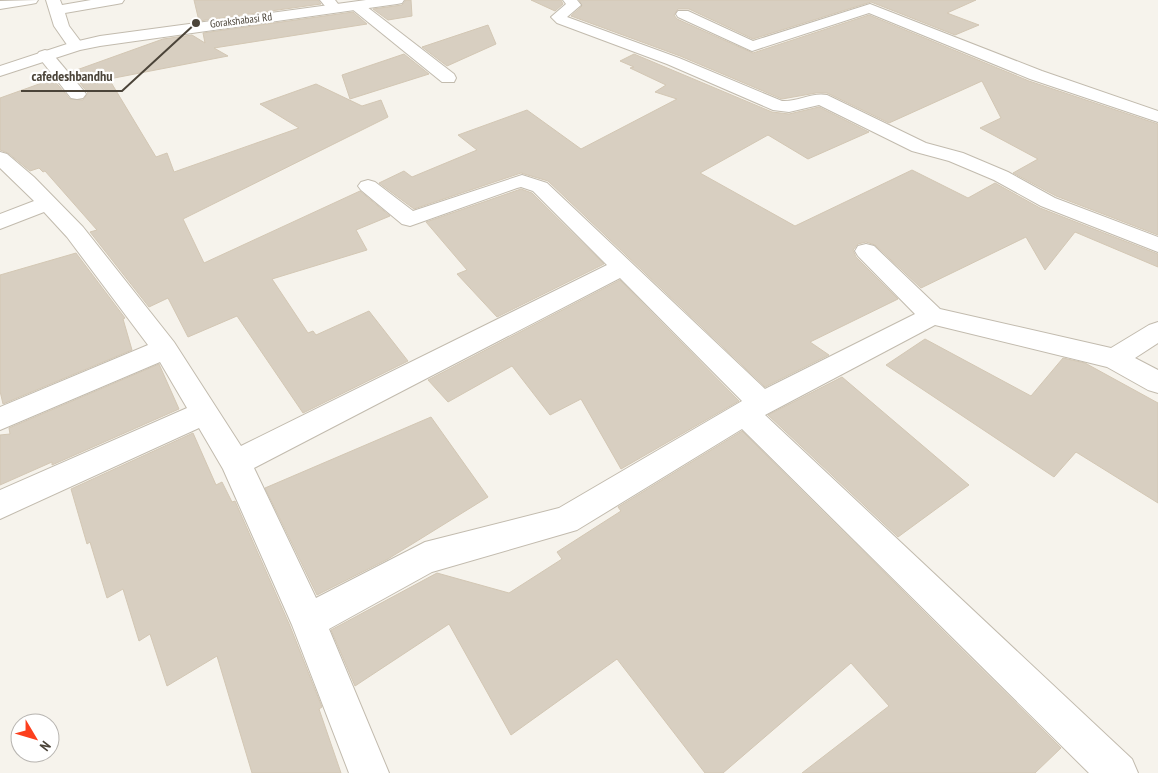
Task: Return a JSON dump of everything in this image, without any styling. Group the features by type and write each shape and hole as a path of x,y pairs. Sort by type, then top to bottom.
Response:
{"street":[{"path":"0,5 31,0"},
{"path":"76,46 62,26 55,5 118,0"},
{"name":"Gorakshabasi Rd","path":"0,70 76,46 331,4 356,6 398,0"},
{"path":"570,0 574,5 560,14 558,17 562,20 673,61 779,106 789,107 820,99 918,147 956,157 1001,176 1048,202 1158,245"},
{"path":"853,0 962,43 1036,75 1158,117"},
{"path":"356,6 448,78"},
{"path":"683,14 752,46 870,8"},
{"path":"45,55 77,94"},
{"path":"0,158 27,181 81,239 165,349 236,464 308,621 369,773"},
{"path":"368,186 410,219 522,181 540,187 623,268 754,409 1118,773"},
{"path":"0,222 48,203"},
{"path":"866,251 932,316 1114,359 1158,383"},
{"path":"236,464 504,326 623,268"},
{"path":"308,621 424,558 566,520 754,409 932,316"},
{"path":"1114,359 1158,330"},
{"path":"0,419 165,349"},
{"path":"0,506 205,413"}],"building":[{"path":"194,0 318,0 321,4 199,21"},
{"path":"406,0 411,0 412,16 388,20 373,9 402,5"},
{"path":"531,0 561,0 563,4 555,11"},
{"path":"579,0 976,0 947,13 979,25 955,35 871,2 753,39 689,9 678,9 674,15 677,19 753,53 869,15 1029,81 1158,124 1158,235 1056,196 1013,173 1038,159 980,128 1001,118 982,81 889,123 827,93 782,99 680,56 571,16 582,6"},
{"path":"353,12 367,24 214,48 228,56 109,79 156,157 167,153 174,172 299,128 260,104 316,84 362,106 381,100 388,117 183,219 204,263 360,191 390,216 356,230 367,250 272,279 308,333 313,331 316,335 369,311 408,361 303,413 237,316 188,337 168,298 149,307 90,232 97,230 45,171 43,172 39,168 30,171 8,153 0,150 0,98 53,79 70,99 83,100 88,93 71,72 163,39 192,35 205,43 203,33"},
{"path":"488,25 496,44 447,66 422,47"},
{"path":"404,54 429,74 350,99 342,75"},
{"path":"634,54 772,112 789,114 819,107 869,132 808,159 768,135 700,173 795,226 912,170 968,198 995,183 1040,208 1158,254 1158,267 1075,232 1045,270 1026,237 921,288 875,245 866,242 858,244 853,250 856,257 898,299 810,342 829,355 765,387 548,181 521,173 414,209 379,183 404,171 412,177 477,150 458,135 527,110 581,149 677,99 655,92 666,85 630,68 634,67 620,61"},
{"path":"521,189 532,193 604,264 497,317 457,274 467,270 426,222"},
{"path":"76,253 125,318 123,319 132,350 3,404 0,391 0,275"},
{"path":"620,280 739,401 621,469 581,399 550,415 512,366 448,402 428,380"},
{"path":"925,339 1031,396 1063,358 1085,363 1158,403 1158,503 1076,452 1054,477 886,365"},
{"path":"159,364 179,409 52,465 52,462 0,485 0,435 10,434 9,428"},
{"path":"842,377 969,485 898,537 768,415"},
{"path":"431,417 488,497 388,559 317,595 265,488"},
{"path":"742,431 1061,748 1035,773 802,773 889,706 851,663 723,773 705,773 617,659 511,735 449,624 355,686 331,630 437,573 509,593 562,559 557,552 621,511 618,507"},
{"path":"193,433 216,485 222,482 232,502 235,501 290,626 322,707 319,709 341,773 252,773 217,656 167,686 150,634 139,641 123,589 107,598 90,542 87,544 71,489"}],"place":[{"name":"cafedeshbandhu","path":"196,23"}]}
